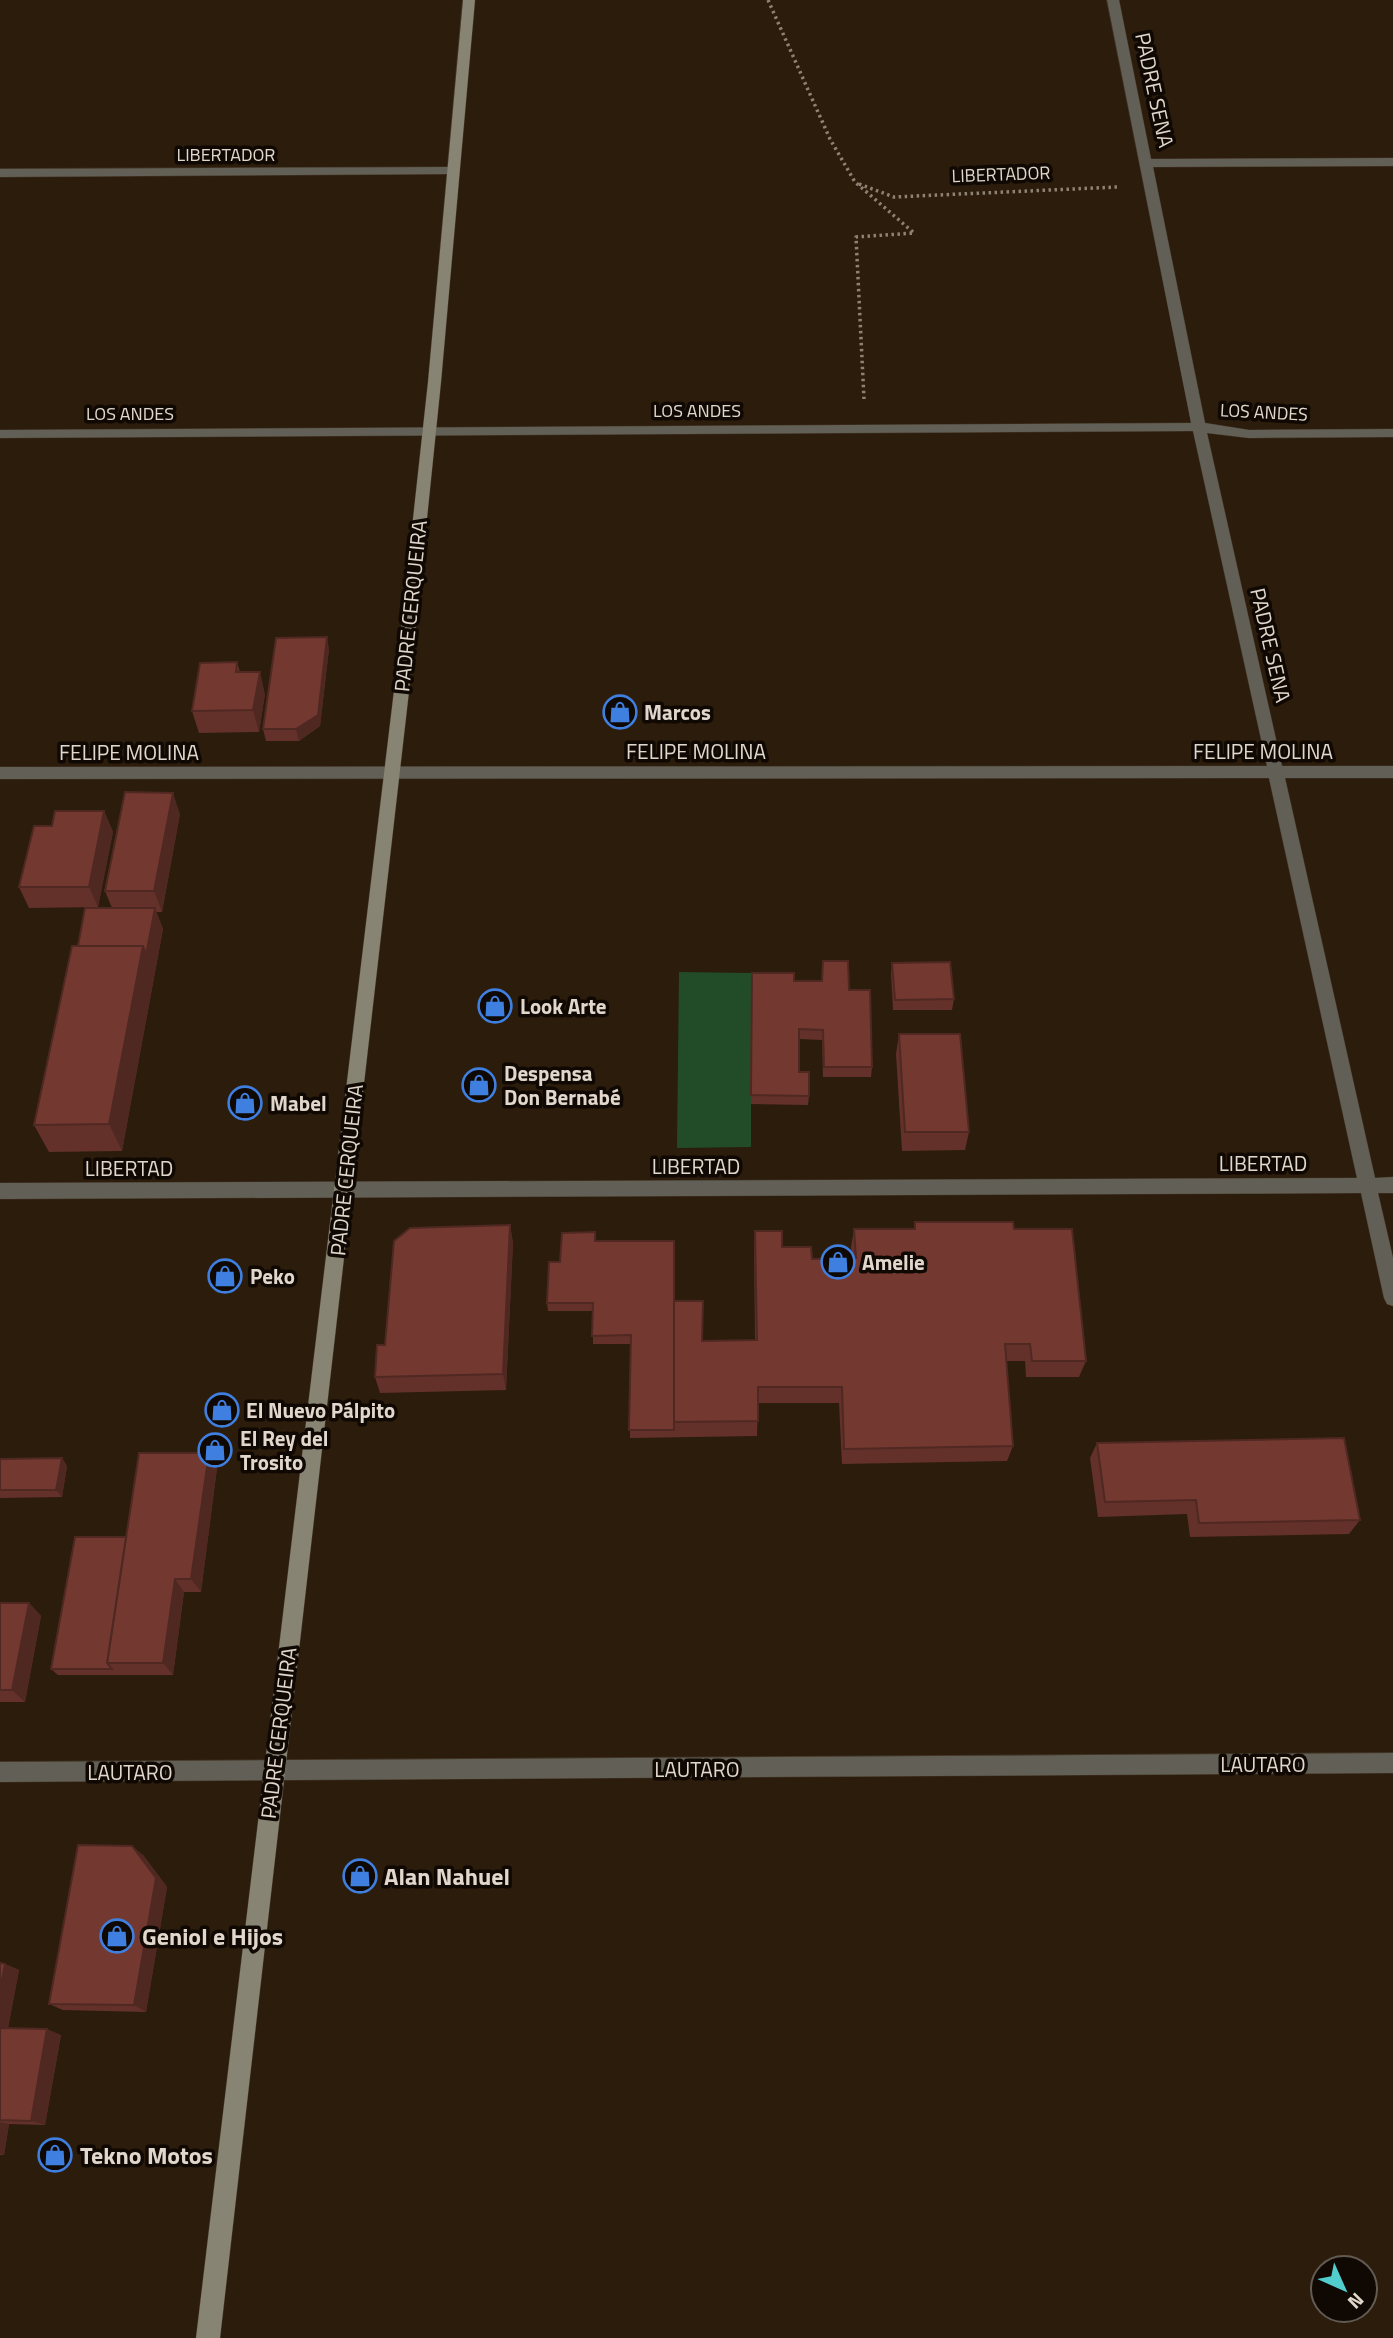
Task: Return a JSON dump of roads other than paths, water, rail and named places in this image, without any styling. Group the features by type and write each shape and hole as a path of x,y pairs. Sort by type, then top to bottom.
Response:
{"street":[{"name":"PADRE CERQUEIRA","path":"208,2338 391,773 429,431 451,171 469,0"},
{"name":"PADRE SENA","path":"1113,0 1199,427 1393,1298"},
{"path":"1147,163 1393,162"},
{"name":"LIBERTADOR","path":"0,173 451,171"},
{"name":"LOS ANDES","path":"0,433 1199,427 1249,434 1393,433"},
{"name":"FELIPE MOLINA","path":"0,773 1393,772"},
{"name":"LIBERTAD","path":"0,1191 1393,1185"},
{"name":"LAUTARO","path":"0,1772 1393,1763"}],"place":[{"name":"Marcos","path":"620,712"},
{"name":"Look Arte","path":"495,1006"},
{"name":"Despensa Don Bernabé","path":"479,1085"},
{"name":"Mabel","path":"245,1103"},
{"name":"Amelie","path":"838,1262"},
{"name":"Peko","path":"225,1276"},
{"name":"El Nuevo Pálpito","path":"222,1410"},
{"name":"El Rey del Trosito","path":"215,1450"},
{"name":"Alan Nahuel","path":"360,1876"},
{"name":"Geniol e Hijos","path":"117,1936"},
{"name":"Tekno Motos","path":"55,2155"}]}
